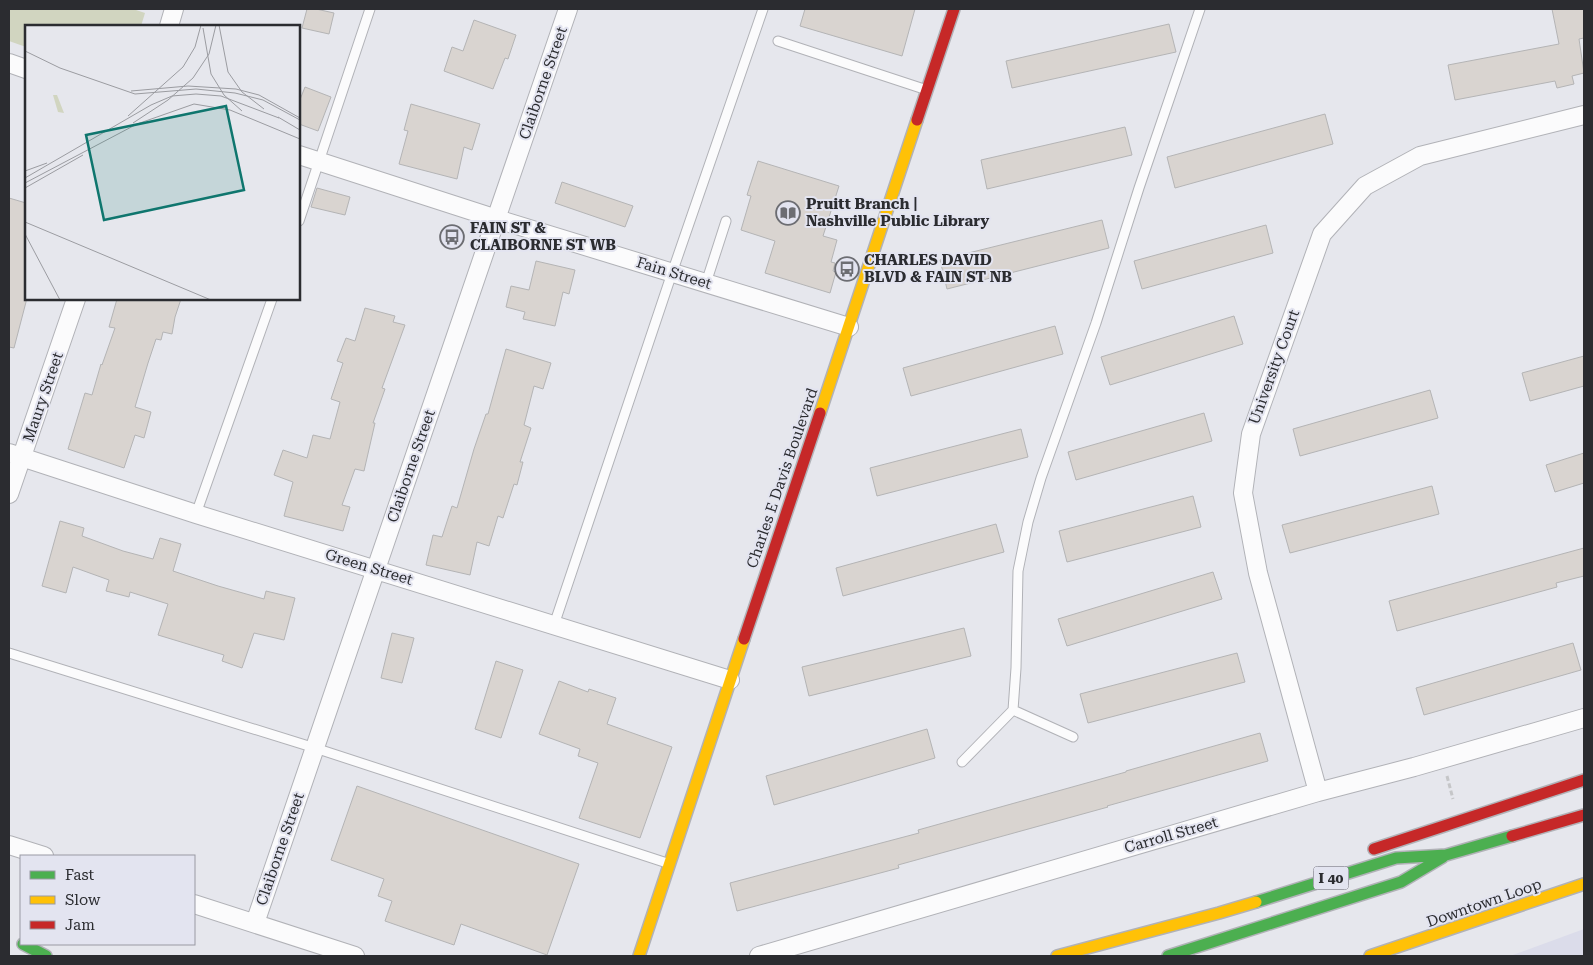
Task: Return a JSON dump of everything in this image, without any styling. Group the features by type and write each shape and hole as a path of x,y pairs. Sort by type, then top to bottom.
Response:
{"main road":[{"name":"Charles E Davis Boulevard","path":"639,956 954,9"},
{"path":"1366,851 1584,780"},
{"name":"I 40","path":"1057,956 1218,913 1396,858 1446,855 1584,815"},
{"path":"1168,956 1401,882 1446,855"},
{"name":"Downtown Loop","path":"1394,949 1584,884"},
{"path":"1218,913 1260,888"},
{"path":"26,945 46,956"},
{"path":"1370,956 1394,949"},
{"path":"1378,956 1394,949"}],"street":[{"path":"168,25 174,9"},
{"name":"Claiborne Street","path":"255,923 568,9"},
{"path":"9,63 25,69"},
{"name":"University Court","path":"1318,792 1258,573 1243,493 1251,434 1322,234 1365,186 1420,156 1584,115"},
{"name":"Fain Street","path":"300,155 497,219 849,327"},
{"name":"Maury Street","path":"9,494 15,456 76,300"},
{"name":"Green Street","path":"15,456 730,680"},
{"name":"Carroll Street","path":"759,956 1318,792 1584,718"},
{"path":"9,845 41,855"},
{"path":"195,904 355,956"}],"lane":[{"path":"300,218 370,9"},
{"path":"554,625 672,272 763,9"},
{"path":"962,762 1013,710 1018,572 1028,522 1041,478 1095,327 1138,188 1200,9"},
{"path":"778,41 927,90"},
{"path":"706,283 726,221"},
{"path":"196,514 272,300"},
{"path":"9,654 315,748 670,864"},
{"path":"1013,710 1073,737"}],"path":[{"path":"1446,774 1456,807"}],"shaded area":[{"path":"1584,929 1584,956 1510,956"}],"green space":[{"path":"9,9 133,9 145,13 141,25 25,25 25,47 9,41"}],"building":[{"path":"307,9 334,13 329,34 302,28"},
{"path":"805,9 915,9 902,56 800,26"},
{"path":"1552,9 1584,9 1584,38 1579,39 1584,73 1572,76 1574,84 1557,88 1555,81 1455,100 1448,65 1559,44"},
{"path":"474,20 516,35 508,59 505,58 493,89 444,71 452,47 463,51"},
{"path":"1169,24 1176,52 1012,88 1006,61"},
{"path":"305,87 331,97 318,131 300,124 300,100"},
{"path":"411,104 480,124 472,150 464,147 457,179 399,164 408,131 404,130"},
{"path":"1325,114 1333,144 1175,188 1167,157"},
{"path":"1125,127 1132,155 987,189 981,160"},
{"name":"Pruitt Branch | Nashville Public Library","path":"758,161 839,186 823,236 837,240 831,262 835,263 833,271 836,272 830,293 765,273 775,241 741,230 751,196 747,195"},
{"path":"562,182 633,206 625,227 555,203"},
{"path":"317,188 350,197 345,215 311,207"},
{"path":"9,198 25,203 26,302 14,348 9,347"},
{"path":"1102,220 1109,248 947,289 940,260"},
{"path":"1266,225 1273,253 1142,289 1134,261"},
{"path":"536,261 575,270 569,294 563,292 555,326 523,319 525,312 506,307 511,286 529,290"},
{"path":"117,300 181,300 172,334 163,332 161,340 156,339 135,407 151,412 144,438 135,435 124,468 68,449 85,393 92,395 101,364 115,328 109,327"},
{"path":"365,308 395,316 393,322 405,325 382,388 385,389 373,423 375,423 364,471 355,469 342,505 350,507 343,531 284,516 293,482 274,475 283,450 307,458 313,435 330,439 340,402 331,399 343,363 337,361 346,338 355,341"},
{"path":"1234,316 1243,344 1110,385 1101,357"},
{"path":"1055,326 1063,354 911,396 903,368"},
{"path":"506,349 551,363 543,389 534,386 524,425 531,428 520,462 523,462 517,485 514,484 503,518 498,516 489,546 477,542 470,575 426,565 433,535 442,537 452,506 457,508 474,449 486,414 488,414"},
{"path":"1584,356 1584,386 1530,401 1522,373"},
{"path":"1430,390 1438,418 1300,456 1293,429"},
{"path":"1204,413 1212,441 1076,480 1068,452"},
{"path":"1021,429 1028,457 877,496 870,468"},
{"path":"1584,453 1584,483 1555,492 1546,465"},
{"path":"1432,486 1439,514 1290,553 1282,525"},
{"path":"1193,496 1201,527 1067,562 1059,531"},
{"path":"60,521 84,528 82,536 123,551 153,559 160,538 181,544 173,571 264,599 266,591 295,598 284,640 254,633 242,668 222,661 224,655 158,635 168,604 130,592 129,597 106,591 109,580 73,567 66,593 42,586"},
{"path":"996,524 1004,552 843,596 836,568"},
{"path":"1584,548 1584,576 1556,583 1557,587 1397,631 1389,601"},
{"path":"1213,572 1222,599 1067,646 1058,619"},
{"path":"964,628 971,656 809,696 802,667"},
{"path":"392,633 414,638 402,683 381,678"},
{"path":"1573,643 1581,670 1424,715 1416,688"},
{"path":"1237,653 1245,682 1088,723 1080,694"},
{"path":"496,661 523,670 501,738 475,729"},
{"path":"559,681 588,692 589,689 616,698 607,724 672,747 640,838 579,818 598,763 578,756 580,749 539,734"},
{"path":"927,729 935,758 774,805 766,776"},
{"path":"1260,733 1268,761 898,865 899,868 737,911 730,883 919,833 918,830"},
{"path":"357,786 579,864 547,955 461,924 454,945 385,921 392,901 378,896 384,879 331,860"}],"traffic: fast":[{"path":"1256,902 1396,858 1446,855 1512,836"},
{"path":"1168,956 1401,882 1443,857"},
{"path":"25,945 46,956"}],"traffic: slow":[{"path":"820,413 917,120"},
{"path":"639,956 744,639"},
{"path":"1370,956 1584,884"},
{"path":"1057,956 1256,902"}],"traffic: jam":[{"path":"917,120 954,9"},
{"path":"744,639 820,413"},
{"path":"1374,849 1584,780"},
{"path":"1512,836 1584,815"}],"place":[{"name":"Pruitt Branch | Nashville Public Library","path":"788,213"},
{"name":"FAIN ST & CLAIBORNE ST WB","path":"452,237"},
{"name":"CHARLES DAVID BLVD & FAIN ST NB","path":"847,269"}]}
